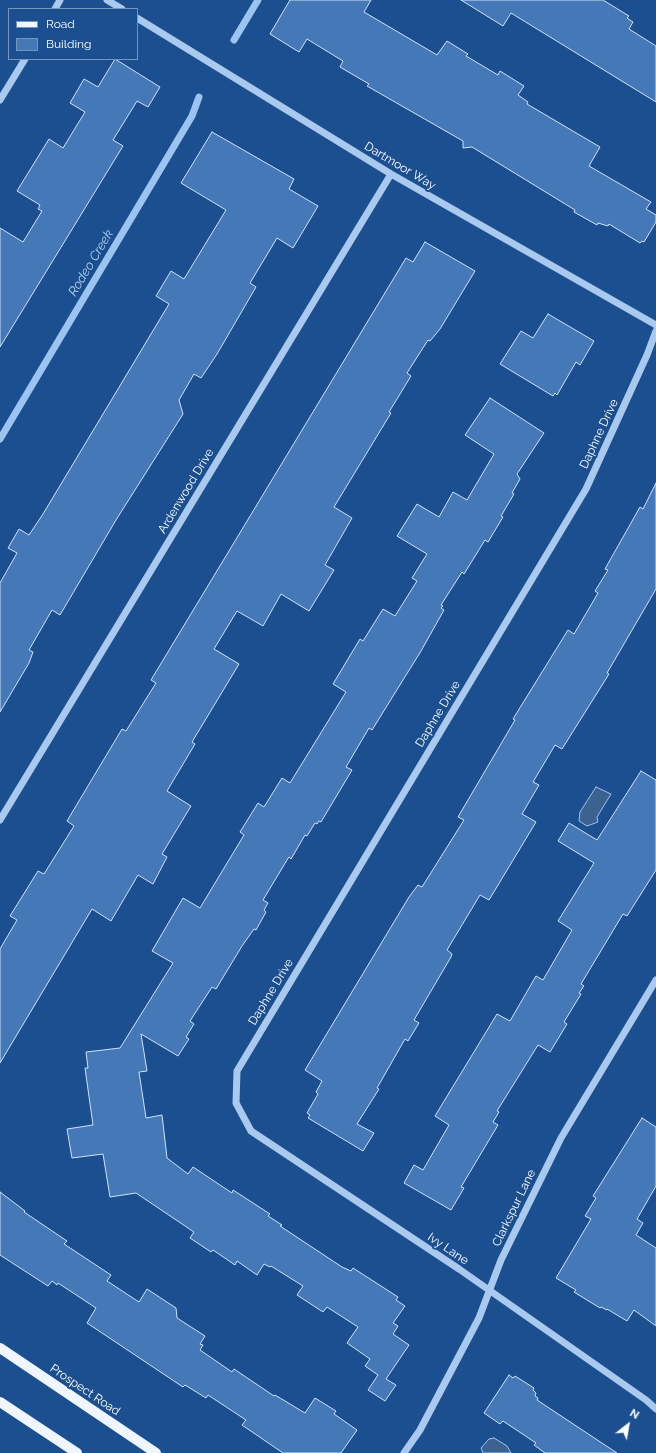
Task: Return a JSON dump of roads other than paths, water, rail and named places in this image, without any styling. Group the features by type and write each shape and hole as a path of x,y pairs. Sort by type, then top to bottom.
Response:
{"main road":[{"name":"Prospect Road","path":"0,1348 156,1453"},
{"path":"0,1402 77,1453"}],"street":[{"path":"108,0 120,8"},
{"name":"Dartmoor Way","path":"138,19 391,174 656,325"},
{"path":"0,100 24,60"},
{"name":"Ardenwood Drive","path":"0,820 391,174"},
{"name":"Daphne Drive","path":"236,1103 237,1072 586,489 647,355 656,331"},
{"name":"Clarkspur Lane","path":"404,1453 420,1430 479,1318 501,1260 561,1138 656,980"},
{"name":"Ivy Lane","path":"236,1103 250,1131 490,1290 646,1400 656,1409"}],"water":[{"path":"596,787 611,794 597,817 598,822 587,826 579,821 580,812"},
{"path":"494,1438 507,1446 511,1453 483,1453 481,1448 489,1439"}],"waterway":[{"name":"Rodeo Creek","path":"234,40 258,0"},
{"name":"Rodeo Creek","path":"0,439 192,116 199,97"}]}
